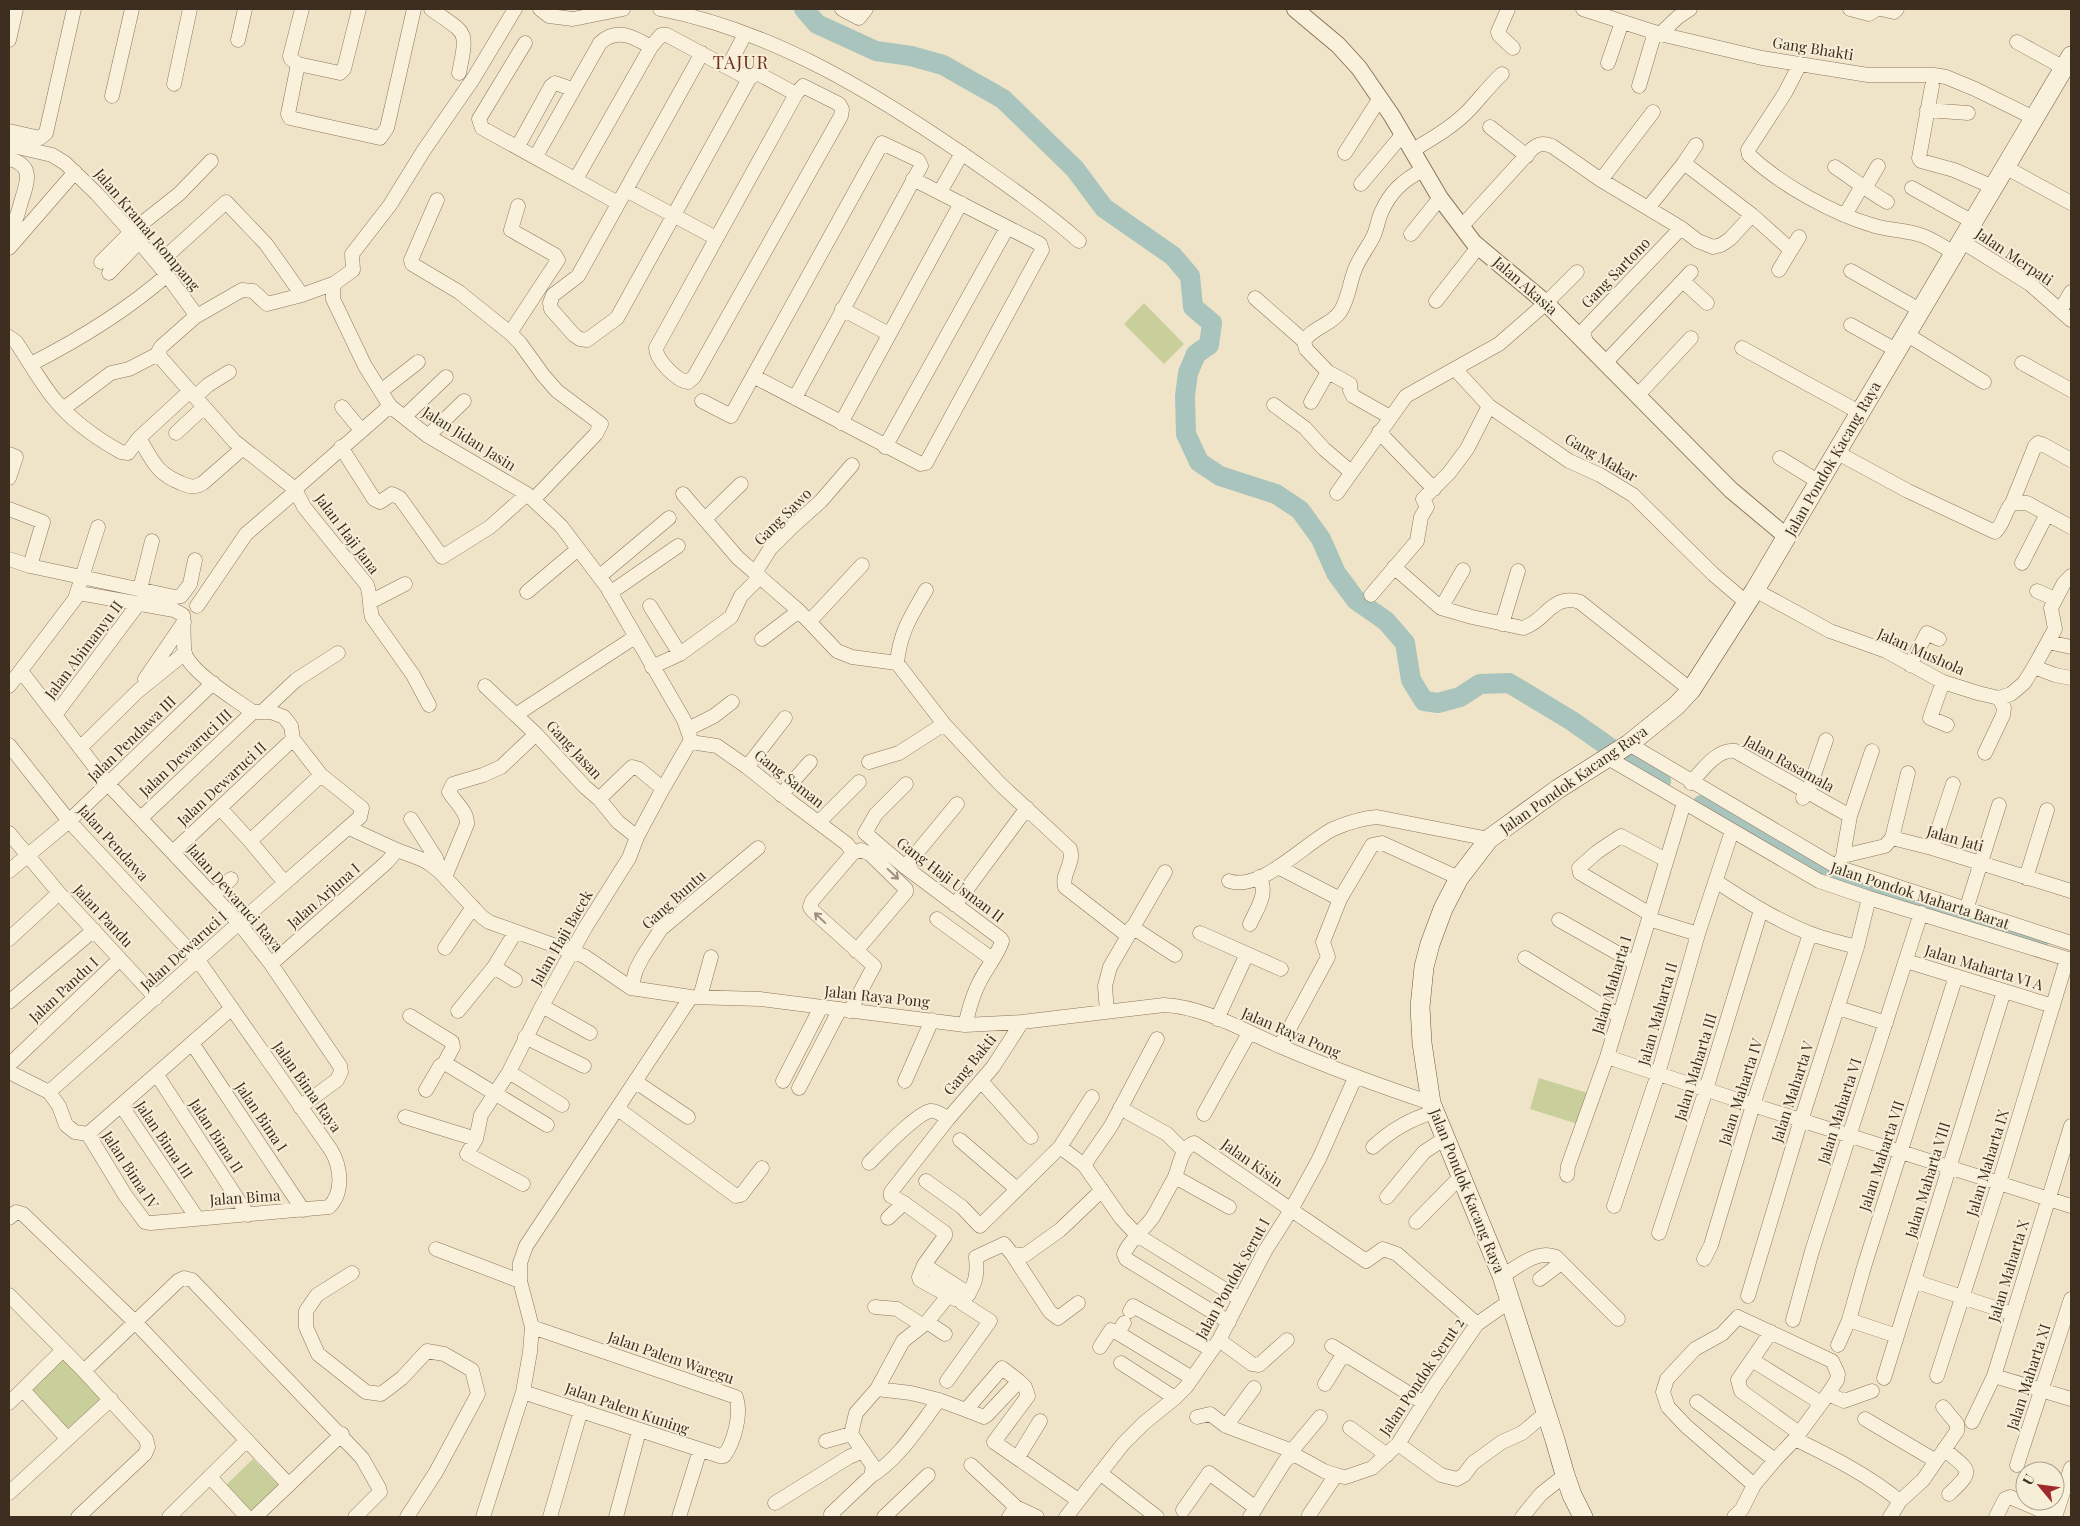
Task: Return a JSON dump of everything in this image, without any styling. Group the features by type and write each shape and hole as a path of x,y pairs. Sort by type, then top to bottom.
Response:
{"main road":[{"name":"Jalan Pondok Kacang Raya","path":"1584,1517 1572,1495 1565,1475 1502,1276 1432,1108 1422,1043 1421,990 1430,944 1443,909 1459,878 1489,839 1558,789 1618,752 1676,706 1691,690 1751,597 1993,186 2034,118 2069,66"}],"street":[{"path":"9,40 16,9"},
{"path":"9,130 40,138 46,133 74,9"},
{"path":"112,96 132,9"},
{"path":"174,84 190,9"},
{"path":"238,40 245,9"},
{"path":"302,9 290,56 293,62 336,73 342,72 359,9"},
{"path":"298,64 288,114 290,118 380,138 387,128 414,9"},
{"path":"431,9 461,30 465,37 459,73"},
{"path":"63,409 111,373 129,368 158,354 162,346 195,317 242,290 253,291 267,304 302,295 335,283 354,270 352,254 390,205 424,150 473,78 515,9"},
{"path":"540,9 549,16 572,19 623,9"},
{"path":"554,9 572,12 591,9"},
{"path":"660,9 709,21 842,78 916,121 1049,214 1079,241"},
{"path":"842,9 859,18 866,9"},
{"name":"Jalan Akasia","path":"1295,9 1338,45 1359,68 1413,150 1440,198 1474,243 1546,303 1731,490 1787,537"},
{"path":"1508,9 1498,32 1513,48"},
{"name":"Gang Bhakti","path":"1583,9 1658,33 1762,58 1868,75 1934,75 1946,77 2034,118"},
{"path":"1639,86 1658,33 1690,9"},
{"path":"1850,9 1869,14 1879,9 1894,12 1897,9"},
{"path":"1608,63 1622,22"},
{"path":"536,156 572,89 605,38 619,34 629,34 651,46"},
{"path":"576,180 651,46 661,36 667,34 749,79"},
{"path":"724,65 742,35"},
{"path":"2017,42 2069,66"},
{"path":"525,43 479,119 482,128 518,146 618,203"},
{"path":"702,53 578,276 553,295 550,304 551,309 574,335 580,339 587,340 617,318 749,79 759,74 796,94"},
{"name":"Jalan Merpati","path":"1800,64 1785,93 1748,150 1749,155 1772,174 1794,188 1845,215 1876,226 1917,234 1957,247 2030,284 2061,309 2071,320"},
{"path":"1413,150 1452,126 1471,108 1489,85 1502,74"},
{"path":"518,146 551,86 555,83 572,89"},
{"path":"806,86 839,104 842,108 841,116 694,377 688,382 682,381 656,354 656,348 716,238 800,87 806,86"},
{"path":"1932,86 1920,158 1921,162 1954,170 1993,186"},
{"path":"1345,153 1380,98"},
{"path":"1927,110 1968,114"},
{"path":"1601,180 1653,112"},
{"path":"1490,127 1527,156"},
{"path":"1361,184 1403,134"},
{"path":"702,401 731,416 882,143 918,160 920,166 796,398"},
{"path":"1462,226 1537,145 1544,143 1552,146 1601,180 1681,228 1698,241 1713,247 1721,245 1730,239 1752,215"},
{"name":"Jalan Kramat Rompang","path":"9,145 52,155 75,172 158,264 194,312 195,317"},
{"path":"1648,208 1696,145"},
{"path":"940,192 962,153"},
{"path":"9,159 23,166 28,180 14,225 9,230"},
{"path":"105,267 211,161"},
{"path":"1684,163 1752,215 1791,250"},
{"path":"1845,215 1878,166"},
{"path":"1835,167 1859,182 1862,188 1887,202"},
{"path":"2005,167 2071,201"},
{"path":"1304,341 1311,334 1332,322 1341,311 1349,292 1356,265 1374,235 1381,213 1403,180 1423,170"},
{"path":"9,248 75,172"},
{"path":"753,376 885,447 921,464 926,463 1042,250 1040,244 913,179"},
{"path":"1912,188 1973,222"},
{"path":"626,190 716,238"},
{"path":"1411,234 1440,198"},
{"path":"341,447 374,499 380,502 392,494 400,498 442,558 490,528 515,507 531,497 600,429 601,424 575,405 543,375 520,343 510,333 459,292 411,262 438,200"},
{"path":"158,264 226,202 266,244 302,295"},
{"path":"842,423 961,203"},
{"path":"510,333 558,260 511,230 518,206"},
{"path":"885,447 1007,228"},
{"name":"Gang Sartono","path":"1586,342 1583,331 1681,228"},
{"path":"1779,270 1799,237"},
{"path":"1436,301 1479,246"},
{"path":"1851,271 1920,310"},
{"name":"Gang Sartono","path":"1337,493 1406,396 1499,344 1546,303 1577,272"},
{"path":"31,364 118,314 142,298 167,275"},
{"path":"1606,363 1687,276 1707,303"},
{"name":"Jalan Jidan Jasin","path":"335,283 333,299 365,366 390,406 428,436 531,497 561,526 600,576 692,737"},
{"path":"2061,309 2071,292"},
{"path":"1255,298 1304,341 1306,349 1328,372 1350,384 1353,396 1390,417"},
{"path":"842,309 889,334"},
{"path":"1851,325 1901,342 1984,382"},
{"path":"9,337 16,342 53,398 63,409 79,424 121,452 128,453 139,438 196,398 208,385 230,372"},
{"path":"1638,395 1691,338"},
{"path":"1742,348 1860,412"},
{"path":"158,354 234,441 295,490"},
{"path":"381,391 418,362"},
{"path":"2022,363 2071,388"},
{"name":"Gang Makar","path":"1454,369 1489,406 1569,461 1600,475 1633,495 1713,574 1751,597"},
{"path":"1310,402 1328,372"},
{"path":"404,417 446,377"},
{"path":"176,433 196,398"},
{"path":"428,436 464,401"},
{"path":"1274,405 1305,428 1324,450 1351,472"},
{"path":"197,606 236,545 246,534 341,447 390,406"},
{"path":"1371,595 1417,542 1421,517 1427,507 1423,499 1449,473 1467,450 1489,406"},
{"path":"342,407 361,430"},
{"path":"1379,432 1434,489"},
{"path":"139,438 164,476 190,487 197,487 243,448"},
{"path":"1836,452 1908,492 1995,532 2006,510 2012,503 2035,446 2038,443 2071,460"},
{"path":"9,478 12,455"},
{"path":"1780,458 1819,482"},
{"name":"Gang Sawo","path":"652,667 680,654 731,617 740,598 749,590 757,575 758,568 770,550 832,490 852,465"},
{"path":"705,519 741,484"},
{"name":"Jalan Haji Jana","path":"295,490 308,512 366,585 372,600 370,609 372,617 413,675 429,705"},
{"path":"683,494 738,558 800,611 830,644 842,653 876,661 896,663 944,724 1000,784 1070,849 1071,860 1063,882 1064,888 1130,931 1175,955"},
{"path":"2012,503 2024,502 2071,527"},
{"path":"9,509 43,522 30,566"},
{"path":"2022,563 2047,514"},
{"path":"600,576 669,518"},
{"path":"9,686 63,617 80,585 98,527"},
{"path":"140,596 152,541"},
{"path":"610,593 678,546"},
{"path":"527,592 578,549"},
{"path":"9,559 80,585 140,596 175,597 181,596 187,589 195,560"},
{"path":"810,621 862,565"},
{"path":"1394,567 1441,608 1523,628 1560,601 1571,599 1580,602 1691,690"},
{"path":"1441,608 1463,570"},
{"path":"1502,624 1518,571"},
{"path":"1984,753 2003,715 2004,708 1999,698 2011,694 2024,683 2034,667 2055,629 2051,608 2064,583 2071,576"},
{"path":"372,600 406,584"},
{"path":"896,663 899,642 903,631 926,590"},
{"path":"2037,591 2055,599"},
{"path":"140,596 183,615 185,653 205,677 258,712 278,714 284,717 291,726 293,739 321,775 250,841"},
{"name":"Jalan Abimanyu II","path":"54,715 140,596"},
{"name":"Jalan Mushola","path":"1751,597 1830,631 1886,652 1943,682 1999,698"},
{"path":"650,606 680,654"},
{"path":"762,639 800,611"},
{"path":"138,691 184,622"},
{"path":"1910,665 1927,633 1939,638"},
{"path":"517,714 635,638"},
{"path":"2048,642 2071,647"},
{"path":"80,748 138,691 185,653"},
{"name":"Jalan Dewaruci III","path":"141,818 296,680 338,654"},
{"path":"2034,667 2055,675 2071,678"},
{"name":"Jalan Dewaruci Raya","path":"21,671 108,784 239,923 271,964 340,1066 341,1072 337,1080 300,1107"},
{"path":"1943,682 1930,718 1947,726"},
{"name":"Jalan Pendawa III","path":"9,871 69,820 213,684"},
{"name":"Gang Jasan","path":"485,686 517,714 585,787 599,799 618,822 637,837"},
{"path":"692,737 732,702"},
{"path":"747,767 783,717"},
{"path":"869,762 899,752 944,724"},
{"path":"442,875 468,824 464,813 449,792 453,784 483,775 501,767 536,734"},
{"name":"Gang Saman","path":"692,737 717,746 747,767 847,844 853,853"},
{"name":"Jalan Haji Bacek","path":"523,1184 467,1154 476,1139 481,1115 509,1072 572,951 624,866 637,837 692,737"},
{"name":"Jalan Dewaruci II","path":"173,852 293,739"},
{"path":"1805,795 1826,740"},
{"name":"Jalan Pendawa","path":"9,745 69,820 198,960"},
{"name":"Jalan Rasamala","path":"1691,783 1712,761 1725,751 1731,750 1805,795 1850,816"},
{"path":"1840,862 1850,816 1872,751"},
{"name":"Jalan Pondok Maharta Barat","path":"1618,752 1691,783 1840,862 1966,910 2071,943"},
{"name":"Jalan Pondok Maharta Barat","path":"1618,752 1684,803 1814,878 1868,898 2069,960"},
{"path":"781,795 810,762"},
{"path":"599,799 632,767 639,769 656,783"},
{"path":"1840,862 1885,846 1892,838 1908,773"},
{"name":"Jalan Dewaruci I","path":"49,1092 360,817 362,808 321,775"},
{"path":"819,822 859,782"},
{"name":"Gang Haji Usman II","path":"906,784 871,822 865,833 905,867 1000,938 1002,944 974,994 965,1024"},
{"path":"1932,848 1953,784"},
{"name":"Jalan Maharta I","path":"1567,1175 1568,1166 1607,1057 1684,803"},
{"path":"905,867 957,804"},
{"path":"1966,910 1999,805"},
{"path":"220,808 285,883"},
{"path":"955,905 1027,808"},
{"path":"2026,878 2047,810"},
{"path":"1228,881 1240,884 1260,877 1332,830 1366,817 1377,817 1489,839"},
{"path":"411,819 434,853 442,875"},
{"name":"Jalan Raya Pong","path":"349,828 397,850 422,858 442,875 489,922 584,956 631,988 696,997 760,1000 965,1024 1022,1022 1164,1005 1179,1005 1432,1108"},
{"name":"Jalan Maharta II","path":"1614,1206 1658,1074 1698,934 1717,882 1732,831"},
{"name":"Jalan Pandu","path":"9,833 59,893 156,998"},
{"path":"1666,860 1620,836 1597,852 1579,868 1580,873 1650,916 1698,934"},
{"name":"Jalan Jati","path":"1892,838 1932,848 2071,891"},
{"path":"1280,1046 1326,959 1328,954 1323,945 1324,937 1340,898 1372,845 1377,842 1382,843 1459,878"},
{"name":"Gang Buntu","path":"631,988 639,964 650,943 661,929 758,848"},
{"name":"Jalan Arjuna I","path":"271,964 387,862 397,850"},
{"path":"800,1088 845,1010 874,966 856,951 810,907 812,901 853,853 866,851 906,889 856,951"},
{"path":"1278,867 1340,898"},
{"path":"1107,1012 1107,978 1110,967 1165,872"},
{"path":"1250,924 1265,891 1260,877"},
{"path":"213,895 232,879"},
{"path":"1717,882 1761,910 1810,934 1857,948"},
{"path":"9,940 59,893"},
{"name":"Jalan Maharta V","path":"1748,1296 1801,1121 1857,948 1868,898"},
{"path":"445,948 473,908"},
{"name":"Jalan Maharta III","path":"1659,1233 1706,1090 1761,910"},
{"name":"Jalan Maharta VI","path":"1793,1320 1812,1250 1921,913"},
{"path":"937,919 992,960"},
{"path":"1559,920 1635,963"},
{"path":"9,1002 94,930"},
{"path":"458,1011 494,967 516,933"},
{"path":"1200,933 1281,969"},
{"name":"Jalan Maharta IV","path":"1704,1259 1711,1245 1753,1106 1810,934"},
{"path":"1217,1019 1247,954"},
{"path":"483,1517 523,1392 532,1327 520,1281 520,1263 526,1246 636,1082 696,997 711,957"},
{"path":"1525,958 1619,1016"},
{"name":"Jalan Pandu I","path":"9,1066 120,959"},
{"name":"Jalan Bima Raya","path":"198,960 338,1161 340,1173 338,1191"},
{"name":"Jalan Maharta IX","path":"1937,1376 2069,960"},
{"name":"Jalan Maharta VI A","path":"1906,961 2053,1006"},
{"path":"494,967 515,980"},
{"name":"Jalan Maharta VII","path":"1838,1345 1849,1320 1956,976"},
{"name":"Jalan Maharta VIII","path":"1884,1378 2004,991"},
{"path":"542,1006 590,1033"},
{"path":"783,1082 821,1007"},
{"path":"9,1072 49,1092 58,1106 66,1126 75,1132 88,1134 232,1008"},
{"path":"1838,1008 1886,1023"},
{"path":"410,1016 452,1042 453,1047 445,1063 440,1066 426,1090"},
{"path":"905,1081 932,1020"},
{"name":"Gang Bakti","path":"869,1163 926,1112 936,1111 948,1118 1003,1054 1022,1022"},
{"path":"1204,1114 1249,1033"},
{"path":"526,1037 584,1066"},
{"path":"1084,1165 1120,1108 1157,1039"},
{"name":"Jalan Bima I","path":"192,1043 303,1210"},
{"path":"1607,1057 1753,1106 2071,1206"},
{"path":"445,1063 547,1125"},
{"path":"509,1072 562,1105"},
{"name":"Jalan Bima II","path":"157,1075 248,1215"},
{"name":"Jalan Pondok Serut I","path":"1066,1517 1100,1473 1144,1423 1175,1398 1192,1378 1215,1345 1230,1322 1265,1251 1291,1210 1319,1159 1355,1078"},
{"path":"981,1081 1031,1137"},
{"path":"636,1082 688,1117"},
{"path":"926,1181 962,1208 980,1226 1060,1147 1092,1097"},
{"name":"Jalan Bima III","path":"121,1105 197,1218"},
{"name":"Jalan Kisin","path":"1120,1108 1189,1147 1291,1210 1366,1261 1383,1249 1397,1254 1477,1324"},
{"path":"1373,1147 1388,1132 1432,1108"},
{"path":"618,1109 736,1196 741,1195 762,1168"},
{"path":"406,1118 476,1139"},
{"path":"948,1118 891,1192 892,1196 945,1234 924,1264 919,1277 920,1280 948,1296 966,1298"},
{"name":"Jalan Maharta X","path":"1972,1422 1994,1376 2071,1126"},
{"name":"Jalan Bima IV","path":"88,1134 125,1195 146,1222"},
{"path":"1387,1197 1424,1152 1444,1139"},
{"path":"960,1140 1017,1189"},
{"path":"1060,1147 1084,1165 1121,1218 1137,1235 1240,1299"},
{"path":"1189,1147 1152,1218 1124,1254 1126,1259 1230,1322"},
{"path":"1416,1222 1461,1176"},
{"path":"1175,1177 1229,1207"},
{"path":"1012,1254 1025,1255 1053,1235 1102,1190"},
{"name":"Jalan Bima","path":"146,1222 151,1224 197,1218 329,1207 335,1201 338,1191"},
{"path":"888,1218 904,1203"},
{"path":"9,1218 16,1212 23,1214 136,1322 289,1485"},
{"path":"966,1298 977,1272 976,1256 1004,1244 1050,1312 1058,1318 1078,1303"},
{"path":"436,1249 520,1281"},
{"path":"1502,1276 1538,1255 1548,1254 1556,1257 1618,1320"},
{"path":"1540,1279 1561,1262"},
{"path":"924,1264 966,1298 990,1321 947,1381"},
{"path":"352,1273 317,1295 306,1311 306,1328 318,1354 366,1392 382,1394 402,1378 427,1352 444,1354 472,1370 478,1394 436,1472 407,1517"},
{"path":"84,1371 178,1281 184,1278 192,1280 342,1434 362,1458 380,1489 375,1498 355,1517"},
{"path":"1914,1281 2013,1314"},
{"path":"871,1476 873,1466 851,1434 856,1413 877,1389 903,1341 924,1323 948,1296"},
{"name":"Jalan Maharta XI","path":"2018,1461 2071,1299"},
{"name":"Jalan Pondok Serut 2","path":"1336,1475 1346,1477 1372,1468 1398,1444 1477,1324 1510,1301"},
{"path":"11,1303 84,1371 146,1439 148,1447 145,1454 78,1517"},
{"path":"1100,1347 1111,1330 1124,1322 1133,1306 1252,1364 1259,1365 1287,1340"},
{"path":"875,1307 892,1307 945,1334"},
{"path":"1734,1517 1742,1509 1754,1485 1797,1436 1824,1399 1837,1380 1838,1374 1832,1361 1738,1317 1722,1334 1695,1349 1667,1379 1662,1392 1668,1407 1686,1426 1754,1485"},
{"path":"1849,1320 1897,1336"},
{"path":"1124,1322 1192,1378"},
{"name":"Jalan Palem Waregu","path":"532,1327 736,1398 739,1406 730,1448 724,1456 720,1456"},
{"path":"1771,1332 1738,1380 1741,1392 1797,1436 1878,1483 1900,1501"},
{"path":"1325,1384 1338,1349 1424,1403"},
{"path":"9,1403 63,1350"},
{"path":"1752,1360 1824,1399 1844,1402 1872,1390"},
{"path":"1120,1363 1175,1398"},
{"path":"966,1410 1002,1368 1025,1387 1028,1396 994,1442 1078,1500"},
{"path":"1994,1376 2071,1399"},
{"path":"877,1389 911,1393 940,1400 984,1416 1019,1382"},
{"path":"1226,1426 1254,1388"},
{"path":"23,1390 67,1438"},
{"name":"Jalan Palem Kuning","path":"523,1392 720,1456"},
{"path":"9,1493 111,1399"},
{"path":"833,1517 831,1514 871,1476 882,1469 899,1451 940,1400"},
{"path":"1697,1402 1775,1460"},
{"path":"1890,1517 1900,1501 1923,1480 1957,1431 1957,1424 1944,1407"},
{"path":"550,1517 580,1410"},
{"path":"1398,1444 1441,1475 1457,1479 1464,1475 1473,1463 1502,1442 1522,1433 1546,1413"},
{"path":"1197,1417 1210,1414 1226,1426 1287,1449 1291,1456"},
{"path":"1182,1510 1208,1474 1253,1512 1285,1461 1291,1456 1295,1448 1320,1417"},
{"path":"1865,1419 1936,1461"},
{"path":"1018,1457 1040,1421"},
{"path":"1350,1428 1387,1455"},
{"path":"616,1517 640,1431"},
{"path":"255,1517 342,1434"},
{"path":"826,1441 851,1434"},
{"path":"169,1517 247,1440"},
{"path":"1944,1449 1966,1468 1968,1473 1966,1478 1949,1494"},
{"path":"679,1517 700,1450"},
{"path":"775,1504 849,1457 863,1451"},
{"path":"1291,1456 1297,1456 1324,1471 1336,1475 1309,1515"},
{"path":"971,1465 1012,1512 1037,1517"},
{"path":"1996,1517 2005,1498 2010,1497 2056,1517 2071,1468"},
{"path":"1100,1473 1157,1517"},
{"path":"884,1517 928,1475"},
{"path":"1522,1517 1542,1494 1565,1475"},
{"path":"210,1477 247,1517"}],"green space":[{"path":"1144,303 1184,344 1164,364 1124,324"},
{"path":"1539,1078 1591,1094 1581,1125 1530,1109"},
{"path":"62,1356 106,1400 67,1433 28,1390"},
{"path":"253,1459 279,1486 250,1514 224,1487"}],"waterway":[{"path":"804,9 817,24 876,51 911,56 943,65 1003,99 1075,169 1104,208 1173,256 1190,276 1193,307 1212,323 1209,345 1196,354 1188,373 1185,396 1186,434 1199,462 1220,476 1276,494 1300,510 1321,539 1336,573 1356,600 1386,621 1405,643 1411,680 1424,701 1438,703 1460,697 1480,684 1509,683 1572,721 1640,769 1661,781"},
{"path":"1702,805 1828,876 2038,943"}],"district":[{"name":"TAJUR","path":"741,63"}]}
